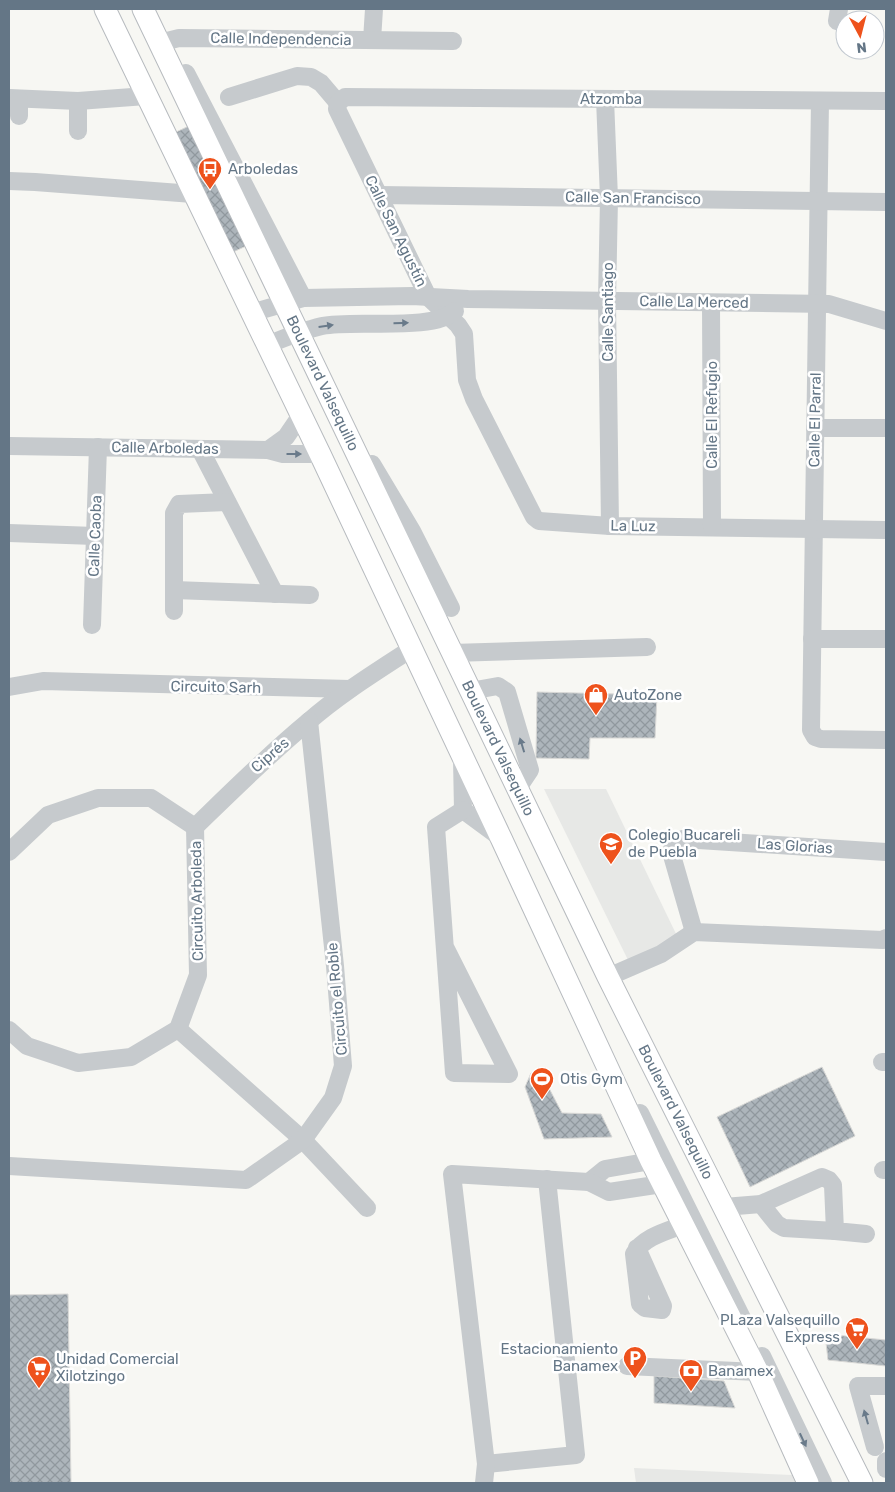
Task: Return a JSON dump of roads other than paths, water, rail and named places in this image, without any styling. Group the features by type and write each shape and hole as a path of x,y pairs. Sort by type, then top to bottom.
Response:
{"main road":[{"path":"105,9 193,194 270,344 300,415 501,838 650,1161 758,1372 808,1483"},
{"name":"Boulevard Valsequillo","path":"143,9 288,303 295,335 377,485 470,691 608,977 862,1483"}],"street":[{"path":"114,9 254,312"},
{"path":"135,9 288,303"},
{"name":"Calle Independencia","path":"159,43 179,38 372,40 374,9"},
{"path":"372,40 453,41"},
{"path":"186,72 288,303"},
{"path":"229,97 297,76 310,77 321,83 338,103"},
{"path":"16,104 146,96"},
{"name":"Atzomba","path":"338,103 345,97 886,102"},
{"name":"Calle Santiago","path":"605,99 609,198 607,301 610,526"},
{"path":"78,101 78,131"},
{"name":"Calle El Parral","path":"820,101 811,730 814,737 821,739 886,740"},
{"name":"Calle San Agustín","path":"338,103 337,109 428,296 450,317 464,334 467,380"},
{"path":"9,182 193,194"},
{"name":"Calle San Francisco","path":"379,195 886,202"},
{"name":"Calle La Merced","path":"254,312 288,303 355,296 428,296 468,299 829,304 886,322"},
{"path":"468,299 450,317 425,322 322,326 270,344 394,594 616,1066 793,1419 823,1483"},
{"name":"Calle El Refugio","path":"711,302 712,528"},
{"path":"295,335 459,689 852,1483"},
{"name":"La Luz","path":"467,380 474,399 534,517 544,522 610,526 886,530"},
{"path":"268,450 286,437 300,415"},
{"path":"815,428 886,428"},
{"name":"Calle Arboledas","path":"9,446 268,450 283,454 320,454"},
{"name":"Calle Caoba","path":"92,625 98,447"},
{"path":"200,449 275,594"},
{"path":"377,485 412,531 451,608"},
{"path":"174,611 175,508 179,504 227,502"},
{"path":"9,533 95,536"},
{"path":"174,590 310,595"},
{"path":"812,639 886,639"},
{"path":"452,652 647,647"},
{"path":"350,689 411,648"},
{"name":"Circuito Sarh","path":"9,687 43,681 350,689"},
{"path":"470,691 498,686 507,692 530,770 518,788"},
{"name":"Ciprés","path":"195,827 249,773 309,721 350,689"},
{"name":"Circuito el Roble","path":"9,1166 13,1168 246,1180 303,1140 332,1098 343,1066 335,966 309,721"},
{"path":"462,758 463,810"},
{"name":"Circuito Arboleda","path":"9,852 48,815 98,798 151,798 195,827 198,975 178,1029"},
{"path":"463,810 501,838"},
{"path":"445,947 509,1074 454,1073 436,827 463,810"},
{"name":"Las Glorias","path":"694,932 671,852 674,844 683,839 886,852"},
{"path":"608,977 661,954 694,932 882,940 886,938"},
{"path":"9,1030 27,1046 78,1063 132,1057 178,1029 303,1140 368,1208"},
{"path":"589,1182 605,1170 650,1161"},
{"path":"484,1483 486,1464 452,1174 589,1182 609,1192 662,1184"},
{"path":"724,1207 761,1204 822,1177 829,1180 833,1185 836,1231"},
{"path":"486,1464 576,1455 547,1179"},
{"path":"761,1204 777,1224 784,1228 866,1234"},
{"path":"637,1248 653,1237 684,1225"},
{"path":"627,1366 758,1372"},
{"path":"886,1386 858,1386 886,1469"}],"place":[{"name":"Arboledas","path":"210,190"},
{"name":"AutoZone","path":"596,716"},
{"name":"Colegio Bucareli de Puebla","path":"611,865"},
{"name":"Otis Gym","path":"542,1100"},
{"name":"PLaza Valsequillo Express","path":"857,1350"},
{"name":"Estacionamiento Banamex","path":"635,1379"},
{"name":"Unidad Comercial Xilotzingo","path":"39,1389"},
{"name":"Banamex","path":"691,1392"}]}
